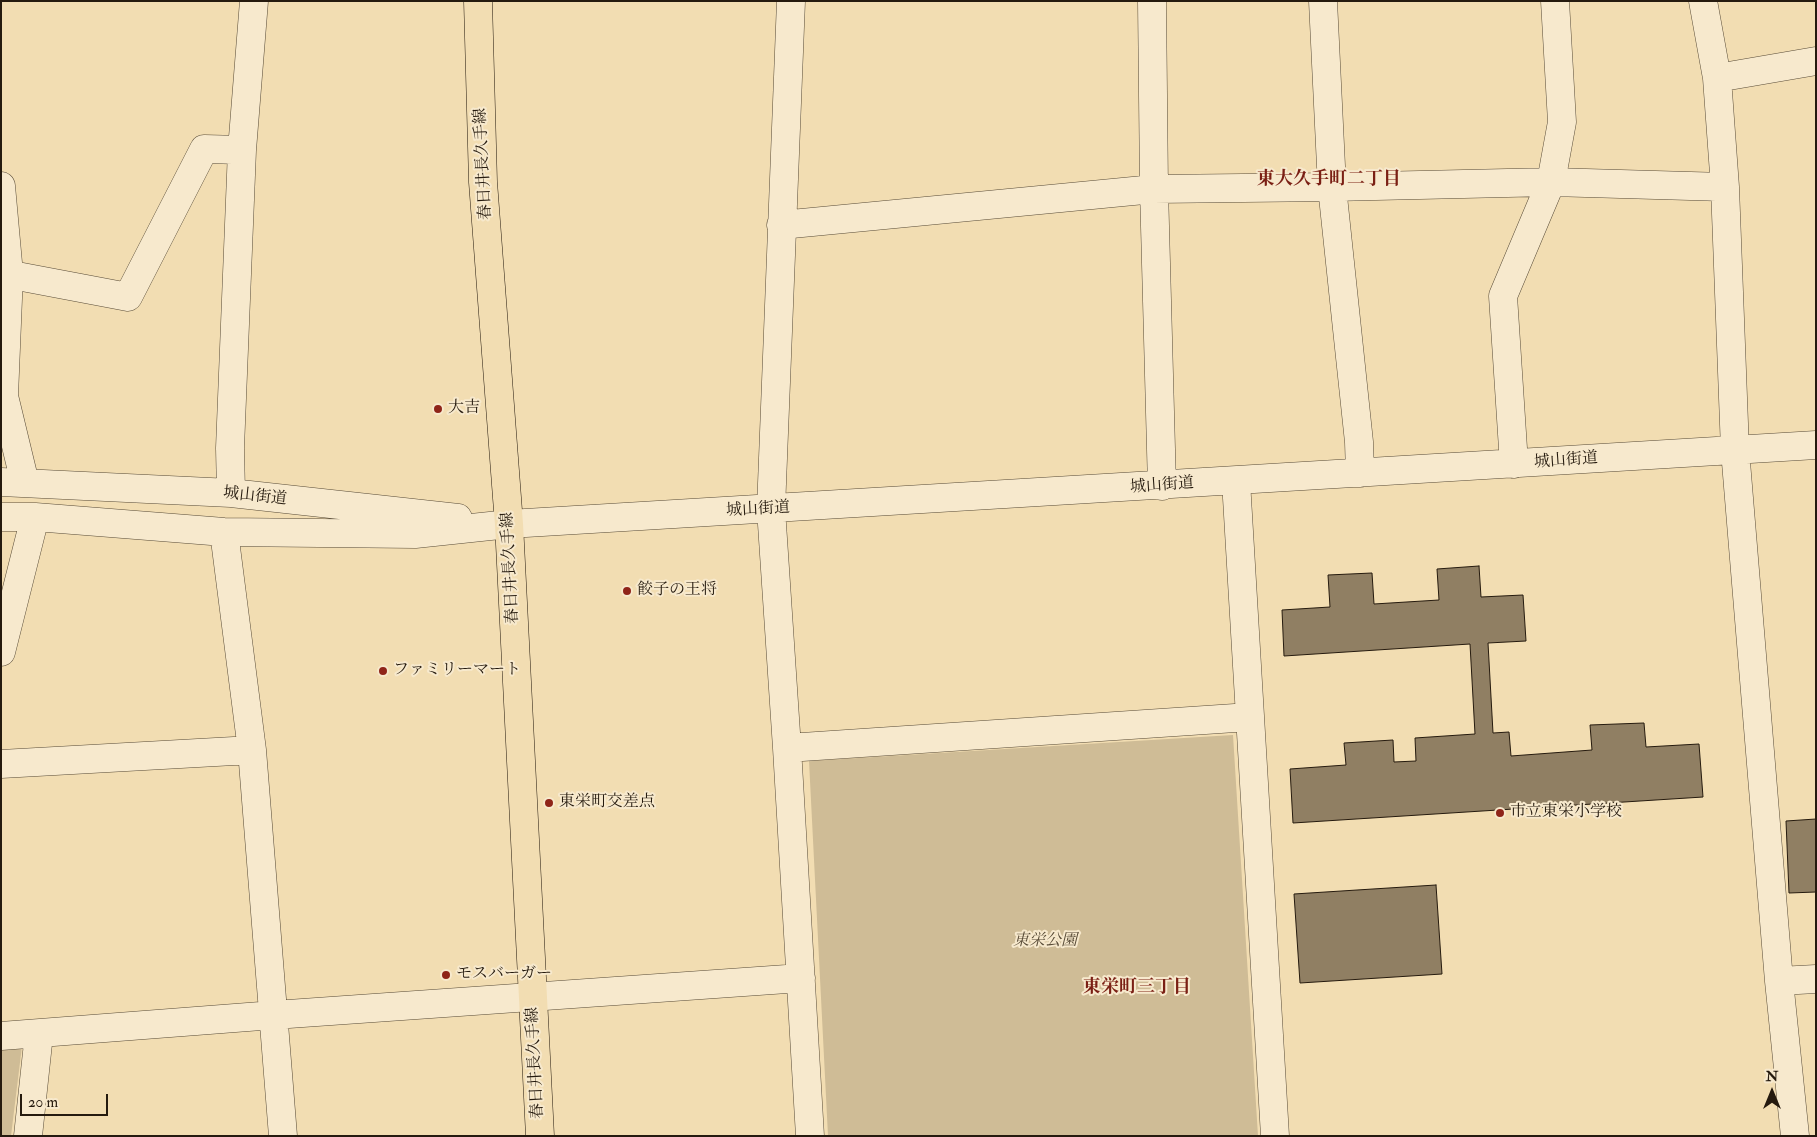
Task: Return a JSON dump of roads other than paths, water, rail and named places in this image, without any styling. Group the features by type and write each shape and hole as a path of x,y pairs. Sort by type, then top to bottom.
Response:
{"main road":[{"name":"春日井長久手線","path":"478,1 483,182 509,524 540,1136"}],"street":[{"path":"231,494 230,448 242,150 254,1"},
{"path":"791,1 771,509 810,1136"},
{"path":"1152,1 1154,189 1162,486"},
{"path":"1323,1 1332,187 1359,442 1360,473"},
{"path":"1514,464 1503,296 1551,182 1562,122 1555,1"},
{"path":"1703,1 1716,78 1725,187 1735,450 1779,981 1802,1133"},
{"path":"1716,78 1816,61"},
{"path":"5,273 128,297 204,149 242,150"},
{"path":"781,225 1154,189 1551,182 1725,187"},
{"path":"1,186 5,273 4,396 13,482"},
{"name":"城山街道","path":"1,517 35,517 224,532 415,534 509,524 1816,445"},
{"path":"1236,481 1275,1136"},
{"name":"城山街道","path":"13,482 231,494 509,524"},
{"path":"1,652 35,517"},
{"path":"224,532 252,750 283,1136"},
{"path":"787,748 1250,717"},
{"path":"1,764 252,750"},
{"path":"1,1036 801,978"},
{"path":"1779,981 1816,979"},
{"path":"28,1136 40,1034"}],"place":[{"name":"大吉","path":"438,409"},
{"name":"餃子の王将","path":"627,591"},
{"name":"ファミリーマート","path":"383,671"},
{"name":"東栄町交差点","path":"549,803"},
{"name":"市立東栄小学校","path":"1500,813"},
{"name":"モスバーガー","path":"446,975"}],"district":[{"name":"東大久手町二丁目","path":"1329,180"},
{"name":"東栄町三丁目","path":"1137,988"}],"park label":[{"name":"東栄公園","path":"1045,942"}]}
